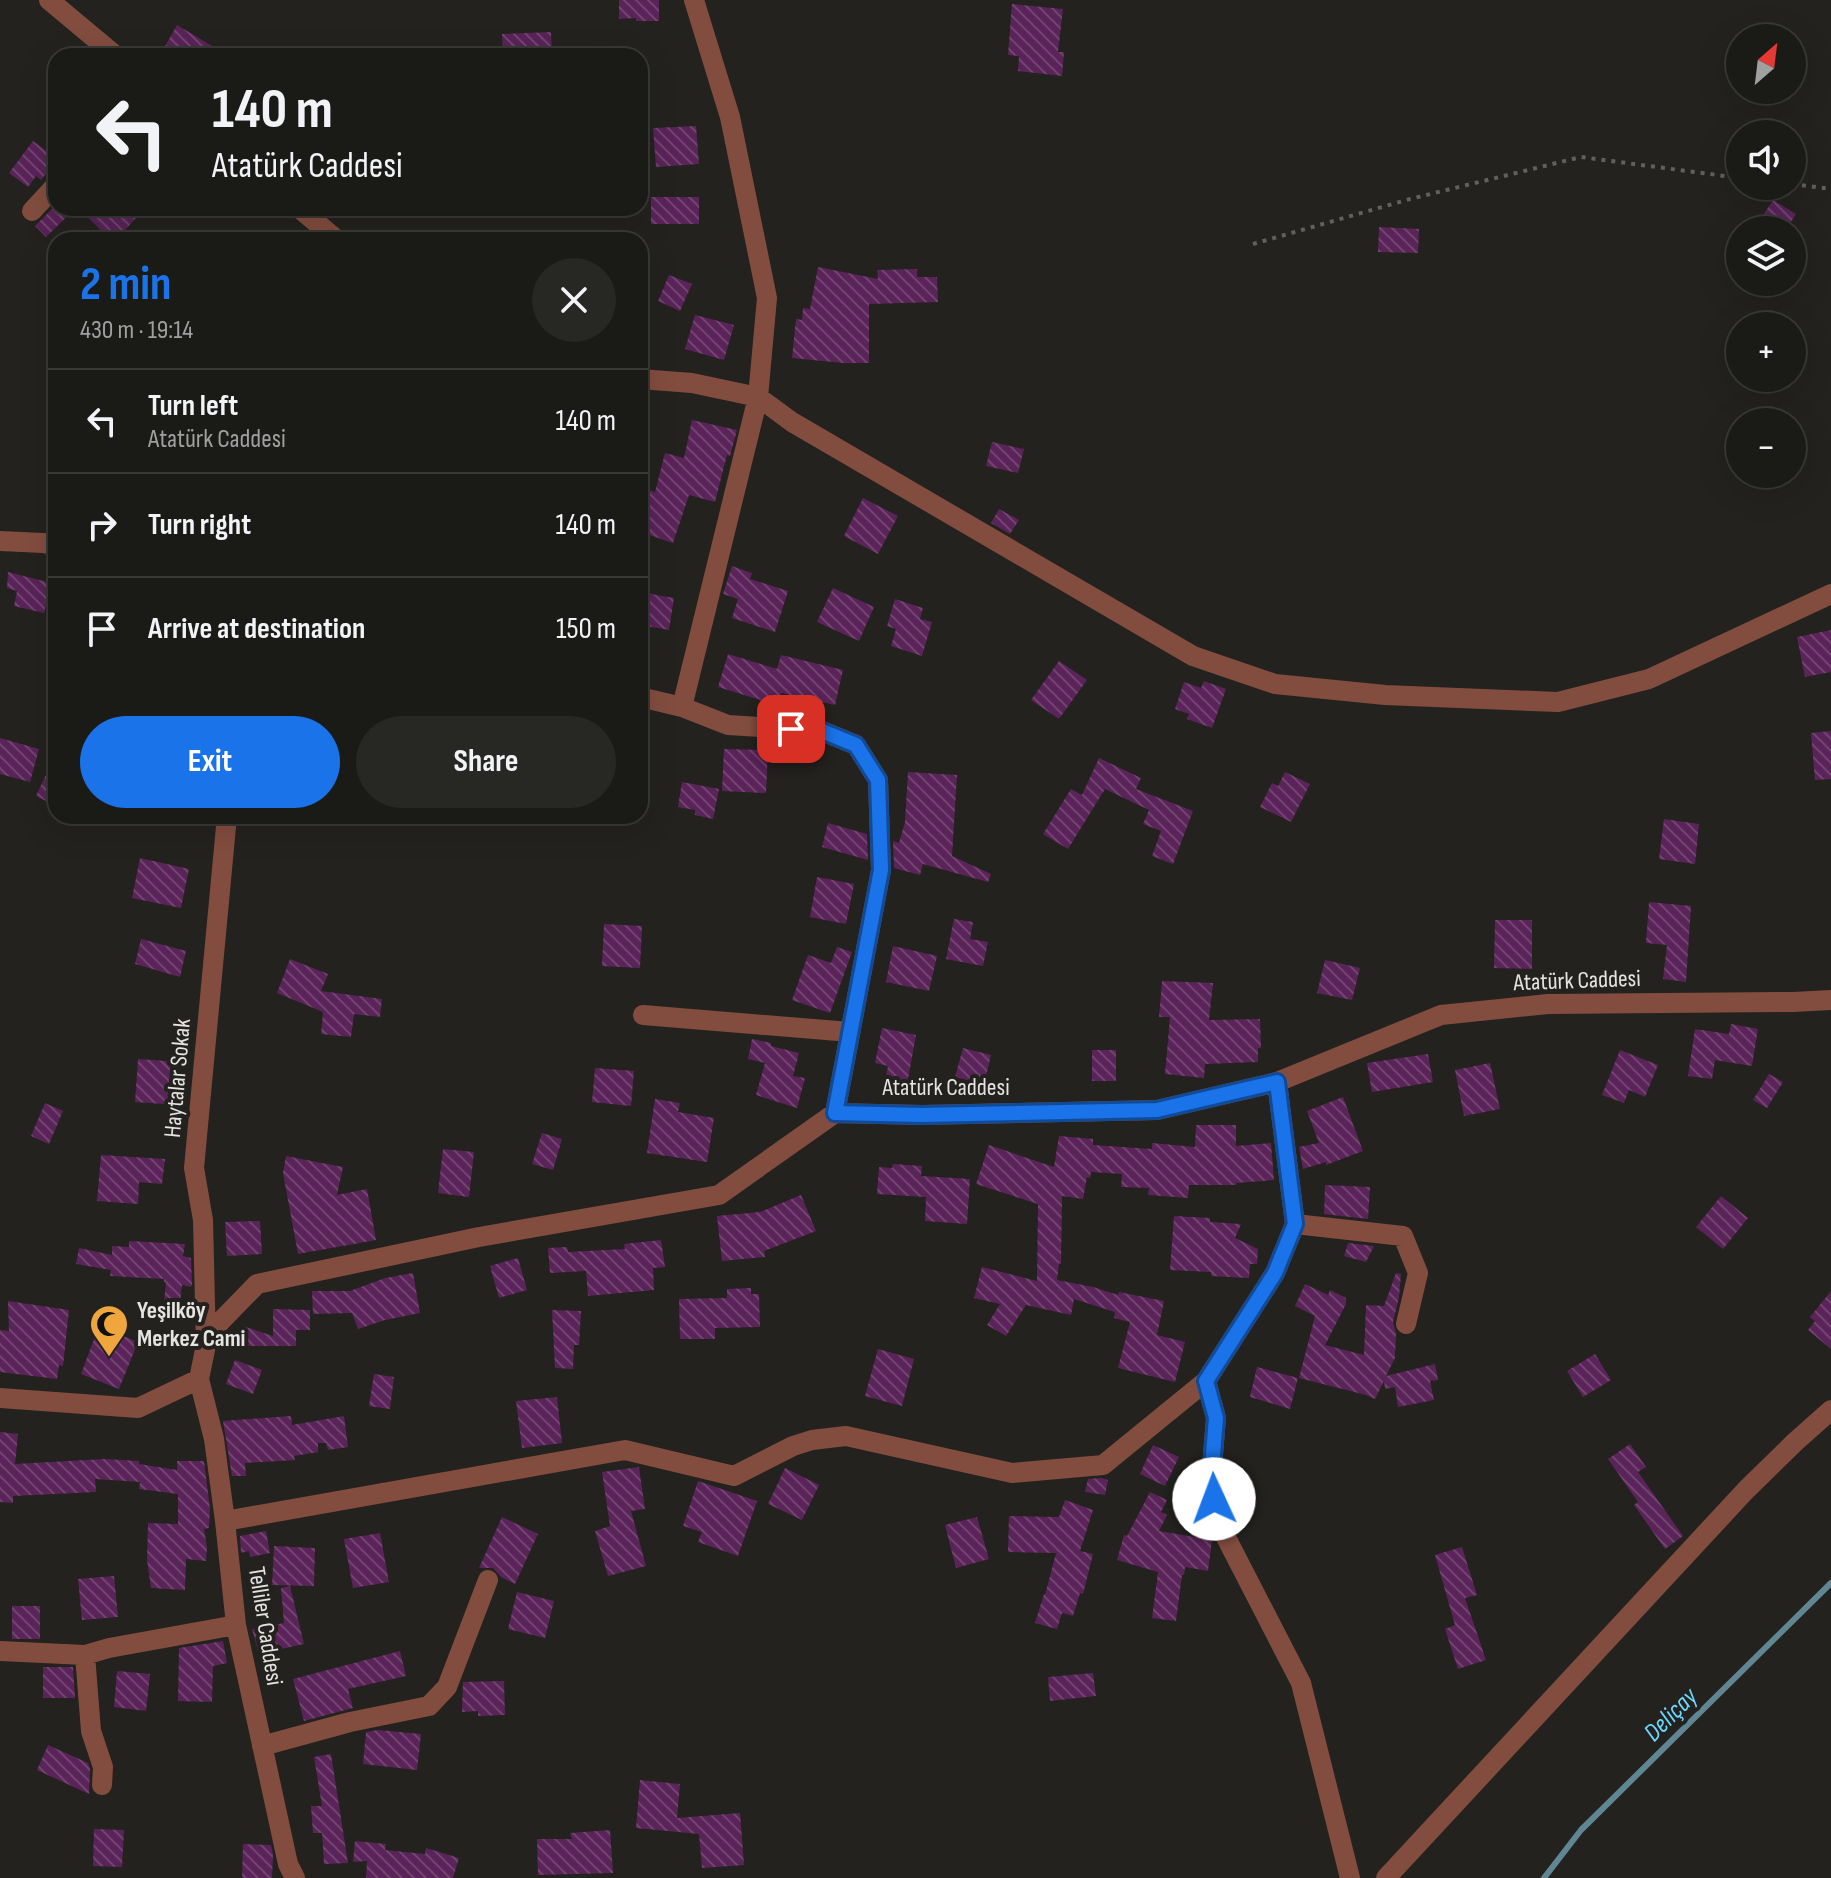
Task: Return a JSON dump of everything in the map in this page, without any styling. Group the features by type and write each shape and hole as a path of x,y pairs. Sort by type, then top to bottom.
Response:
{"street":[{"path":"49,0 106,48"},
{"path":"682,707 758,397 767,298 730,117 694,0"},
{"path":"32,211 48,194"},
{"path":"308,216 328,232"},
{"path":"648,380 692,383 758,397 792,422 1193,656 1275,684 1385,695 1558,702 1649,679 1831,594"},
{"path":"0,541 48,544"},
{"path":"0,1398 138,1408 199,1379 206,1345 219,1323 257,1284 479,1237 719,1195 835,1113 881,870 878,780 856,745 822,731 728,725 682,707 648,699"},
{"name":"Haytalar Sokak","path":"206,1345 203,1220 194,1168 226,824"},
{"name":"Atatürk Caddesi","path":"835,1113 922,1115 1157,1110 1277,1082 1441,1015 1548,1004 1831,1000"},
{"path":"643,1015 850,1032"},
{"path":"225,1521 625,1450 734,1476 803,1443 846,1436 1012,1473 1103,1465 1206,1381 1275,1273 1295,1224 1277,1082"},
{"path":"1295,1224 1403,1236 1418,1273 1406,1324"},
{"name":"Telliler Caddesi","path":"199,1379 214,1439 236,1625 288,1864 295,1878"},
{"path":"1206,1381 1216,1418 1211,1479 1217,1520 1301,1683 1350,1878"},
{"path":"1386,1878 1746,1490 1831,1410"},
{"path":"262,1746 350,1722 429,1706 447,1687 488,1580"},
{"path":"0,1651 85,1655 236,1625"},
{"path":"85,1655 91,1731 103,1767 102,1785"}],"path":[{"path":"1253,244 1410,199 1581,157 1726,176"},
{"path":"1806,186 1831,189"}],"building":[{"path":"619,0 659,0 659,21 619,19"},
{"path":"1012,4 1063,9 1058,52 1064,52 1062,76 1018,71 1019,56 1008,55"},
{"path":"177,25 216,48 164,48"},
{"path":"551,32 552,48 503,48 502,34"},
{"path":"696,126 699,164 656,167 653,128"},
{"path":"33,141 48,152 48,171 41,180 36,176 28,187 9,173"},
{"path":"651,197 699,197 699,224 651,224"},
{"path":"1773,200 1796,214 1795,216 1763,216"},
{"path":"48,213 48,216 68,216 46,237 35,226"},
{"path":"86,216 138,216 123,232 103,232"},
{"path":"1379,227 1419,229 1418,253 1378,252"},
{"path":"818,267 878,279 877,270 917,269 917,277 937,277 938,302 869,304 869,363 792,358 796,319 802,320 803,308 810,309"},
{"path":"669,275 692,284 680,311 658,301"},
{"path":"695,315 734,325 724,360 685,349"},
{"path":"692,420 737,430 715,502 689,495 673,543 648,535 648,493 649,490 655,492 665,453 684,458"},
{"path":"992,442 1024,449 1018,473 986,466"},
{"path":"863,498 898,516 878,554 844,536"},
{"path":"999,509 1019,520 1010,534 991,523"},
{"path":"732,566 752,573 750,579 788,591 775,632 732,618 738,599 723,594"},
{"path":"8,572 48,582 44,613 14,606 17,591 7,588"},
{"path":"833,588 874,607 859,641 817,622"},
{"path":"648,593 674,598 669,630 648,626"},
{"path":"895,599 923,608 920,619 932,622 922,656 891,646 896,629 887,626"},
{"path":"1831,630 1831,672 1805,677 1797,637"},
{"path":"728,654 777,669 781,655 843,670 835,705 781,693 777,705 718,687"},
{"path":"1059,661 1087,680 1059,719 1031,700"},
{"path":"1204,681 1226,689 1212,728 1187,719 1189,714 1175,709 1184,682 1201,688"},
{"path":"1831,731 1831,779 1815,780 1811,733"},
{"path":"0,738 39,749 30,782 0,774"},
{"path":"724,749 768,750 766,793 722,791"},
{"path":"1099,758 1141,778 1136,789 1193,811 1173,864 1152,856 1161,831 1143,824 1149,810 1105,789 1068,849 1043,834 1071,789 1082,795"},
{"path":"48,770 48,802 36,796"},
{"path":"908,772 957,775 952,856 991,874 988,882 923,864 920,875 894,868 893,841 899,843 905,822"},
{"path":"1285,772 1310,784 1291,822 1260,807 1272,783 1278,786"},
{"path":"682,782 719,789 713,819 695,815 695,810 678,807"},
{"path":"1664,819 1699,824 1695,864 1659,859"},
{"path":"828,823 867,834 868,860 822,847"},
{"path":"140,858 189,869 181,908 132,898"},
{"path":"817,877 854,884 846,924 810,917"},
{"path":"1649,902 1691,906 1686,982 1663,979 1667,945 1646,943"},
{"path":"954,919 973,922 970,939 988,942 983,966 946,959"},
{"path":"1495,920 1532,920 1532,969 1494,968"},
{"path":"604,924 642,926 640,968 602,966"},
{"path":"141,939 186,951 180,977 135,964"},
{"path":"893,946 937,956 929,991 886,982"},
{"path":"837,947 852,952 830,1013 792,1000 808,955 831,963"},
{"path":"290,959 328,974 321,991 382,999 380,1017 354,1014 351,1037 321,1034 323,1012 277,993"},
{"path":"1325,960 1360,968 1352,1000 1317,993"},
{"path":"1162,981 1213,983 1209,1020 1260,1019 1258,1062 1205,1064 1204,1078 1165,1074 1170,1017 1159,1017"},
{"path":"1731,1024 1758,1029 1752,1066 1715,1060 1712,1079 1688,1076 1695,1029 1729,1034"},
{"path":"882,1028 916,1035 907,1085 885,1081 888,1066 875,1063"},
{"path":"752,1039 799,1053 793,1076 805,1078 797,1108 756,1095 765,1063 748,1059"},
{"path":"963,1048 991,1055 984,1085 955,1077"},
{"path":"1092,1050 1116,1050 1116,1081 1092,1081"},
{"path":"1620,1050 1658,1065 1645,1097 1629,1090 1624,1103 1602,1095"},
{"path":"1428,1054 1433,1082 1372,1092 1367,1063"},
{"path":"138,1059 180,1062 178,1105 135,1102"},
{"path":"1490,1063 1500,1109 1464,1116 1455,1070"},
{"path":"595,1068 634,1071 631,1106 592,1102"},
{"path":"1769,1074 1783,1082 1767,1108 1753,1100"},
{"path":"1343,1097 1363,1151 1326,1165 1326,1162 1303,1169 1299,1147 1319,1143 1307,1111"},
{"path":"655,1099 680,1103 678,1112 714,1118 707,1162 647,1153"},
{"path":"45,1103 63,1111 49,1144 31,1136"},
{"path":"1196,1125 1236,1125 1236,1146 1271,1143 1274,1180 1236,1185 1189,1185 1188,1198 1148,1195 1149,1188 1121,1187 1122,1174 1091,1172 1090,1178 1087,1177 1083,1199 1062,1196 1061,1264 1057,1280 1118,1295 1119,1292 1164,1301 1157,1335 1185,1342 1175,1382 1118,1368 1130,1322 1114,1318 1115,1312 1074,1299 1071,1315 1026,1305 1006,1336 987,1325 1000,1304 974,1298 982,1267 1037,1281 1038,1206 976,1184 989,1145 1054,1167 1059,1136 1093,1139 1093,1145 1152,1149 1152,1143 1195,1147"},
{"path":"542,1133 562,1139 553,1170 532,1164"},
{"path":"443,1149 474,1152 469,1197 438,1193"},
{"path":"101,1155 165,1159 162,1184 139,1182 138,1204 97,1201"},
{"path":"286,1156 343,1167 337,1195 367,1189 376,1240 298,1254 283,1173"},
{"path":"893,1164 922,1166 921,1176 970,1179 967,1224 925,1221 926,1197 877,1194 879,1167 892,1168"},
{"path":"1325,1185 1370,1187 1368,1219 1324,1214"},
{"path":"801,1195 816,1231 764,1251 765,1257 722,1261 717,1216 760,1212"},
{"path":"1721,1196 1748,1218 1723,1249 1696,1227"},
{"path":"1174,1216 1241,1224 1235,1238 1258,1249 1257,1264 1250,1264 1249,1278 1170,1270"},
{"path":"260,1221 262,1254 227,1256 225,1222"},
{"path":"661,1240 665,1267 653,1268 654,1290 588,1296 586,1271 550,1273 548,1248 567,1247 568,1252 625,1249 624,1244"},
{"path":"129,1241 185,1244 183,1256 191,1258 192,1284 191,1287 182,1285 178,1321 162,1320 164,1279 110,1276 111,1270 76,1264 79,1248 112,1255 112,1246 129,1247"},
{"path":"1348,1243 1374,1246 1366,1262 1344,1256"},
{"path":"518,1258 527,1290 499,1298 490,1266"},
{"path":"413,1273 420,1313 358,1329 352,1313 313,1314 312,1291 350,1291 385,1278"},
{"path":"1396,1273 1401,1274 1393,1322 1395,1358 1386,1376 1435,1364 1438,1380 1430,1381 1434,1400 1398,1407 1395,1387 1385,1389 1384,1381 1375,1399 1299,1378 1315,1316 1295,1306 1305,1284 1328,1295 1330,1290 1346,1298 1346,1304 1325,1345 1364,1355 1366,1305 1384,1306"},
{"path":"751,1288 751,1294 759,1294 760,1327 715,1328 715,1339 680,1339 679,1299 727,1298 727,1289"},
{"path":"1831,1291 1831,1349 1808,1330 1815,1321 1810,1317"},
{"path":"8,1301 69,1310 63,1366 59,1365 57,1379 0,1372 0,1330 9,1331"},
{"path":"273,1309 310,1310 310,1330 296,1330 296,1346 236,1346 243,1326 273,1336"},
{"path":"552,1310 581,1311 579,1345 574,1345 573,1369 555,1368"},
{"name":"Yeşilköy Merkez Cami","path":"99,1326 138,1342 119,1389 81,1374"},
{"path":"878,1349 914,1359 902,1406 865,1396"},
{"path":"1595,1354 1611,1380 1583,1397 1567,1371"},
{"path":"235,1360 262,1370 253,1394 226,1384"},
{"path":"1257,1367 1298,1378 1290,1409 1250,1397"},
{"path":"374,1374 394,1377 390,1409 369,1406"},
{"path":"557,1397 562,1443 522,1448 516,1401"},
{"path":"291,1416 292,1425 344,1416 348,1447 328,1450 326,1443 318,1443 318,1452 294,1456 295,1460 245,1463 246,1476 232,1476 223,1421"},
{"path":"0,1432 18,1434 15,1464 105,1459 139,1461 139,1464 177,1470 177,1461 204,1461 210,1509 209,1528 204,1529 206,1561 186,1559 185,1590 151,1588 147,1560 148,1523 178,1524 178,1494 139,1489 140,1482 95,1479 96,1492 13,1496 13,1503 0,1502"},
{"path":"1630,1444 1646,1467 1638,1472 1683,1536 1665,1549 1634,1505 1638,1502 1608,1459"},
{"path":"1153,1445 1179,1457 1165,1486 1140,1474"},
{"path":"639,1467 645,1509 631,1511 646,1566 608,1576 595,1531 610,1526 602,1472"},
{"path":"785,1468 819,1485 802,1520 768,1504"},
{"path":"1088,1479 1108,1480 1105,1495 1085,1492"},
{"path":"698,1481 757,1501 738,1556 698,1542 702,1532 683,1526"},
{"path":"1150,1492 1167,1500 1161,1512 1167,1515 1159,1531 1212,1540 1208,1571 1185,1567 1176,1621 1152,1618 1158,1572 1117,1560 1124,1535 1127,1536"},
{"path":"1065,1500 1093,1510 1080,1551 1093,1554 1083,1594 1080,1593 1073,1616 1062,1613 1057,1629 1035,1623 1056,1553 1008,1552 1009,1516 1059,1517"},
{"path":"502,1517 538,1534 515,1584 501,1577 493,1568 479,1568"},
{"path":"977,1517 989,1559 956,1568 945,1525"},
{"path":"266,1531 270,1553 250,1557 249,1551 241,1553 240,1536"},
{"path":"380,1533 389,1582 353,1588 344,1539"},
{"path":"274,1546 315,1548 314,1586 272,1585"},
{"path":"1462,1547 1477,1595 1465,1598 1486,1660 1458,1669 1445,1629 1455,1625 1435,1555"},
{"path":"114,1576 118,1617 82,1620 78,1579"},
{"path":"290,1586 304,1644 259,1654 252,1629 284,1623 281,1588"},
{"path":"517,1592 554,1601 545,1638 508,1629"},
{"path":"12,1606 40,1606 40,1639 12,1639"},
{"path":"223,1641 227,1663 213,1666 212,1702 178,1701 179,1648"},
{"path":"400,1651 406,1676 348,1689 353,1708 304,1721 293,1679"},
{"path":"43,1667 73,1667 75,1698 43,1698"},
{"path":"117,1671 150,1674 146,1711 114,1707"},
{"path":"1093,1673 1096,1696 1050,1701 1048,1677"},
{"path":"504,1681 505,1715 478,1716 478,1711 462,1712 463,1682"},
{"path":"378,1730 421,1734 417,1770 363,1764 366,1732"},
{"path":"48,1745 88,1763 89,1794 37,1770"},
{"path":"331,1754 348,1863 324,1864 322,1833 313,1833 311,1806 322,1806 314,1757"},
{"path":"640,1780 680,1784 677,1818 740,1813 744,1865 702,1868 699,1834 636,1828"},
{"path":"94,1829 124,1830 122,1867 93,1866"},
{"path":"610,1830 613,1873 538,1875 537,1839 572,1839 570,1833"},
{"path":"355,1841 386,1844 385,1850 425,1854 426,1848 459,1858 453,1878 366,1878 367,1861 353,1862"},
{"path":"243,1844 271,1845 272,1878 242,1878"}],"waterway":[{"name":"Deliçay","path":"1544,1878 1581,1830 1831,1583"}],"place":[{"name":"Yeşilköy Merkez Cami","path":"109,1358"}],"route":[{"path":"791,729 822,731 856,745 878,780 881,870 835,1113 922,1115 1157,1110 1277,1082 1295,1224 1275,1273 1206,1381 1216,1418 1211,1479 1214,1499"}]}
